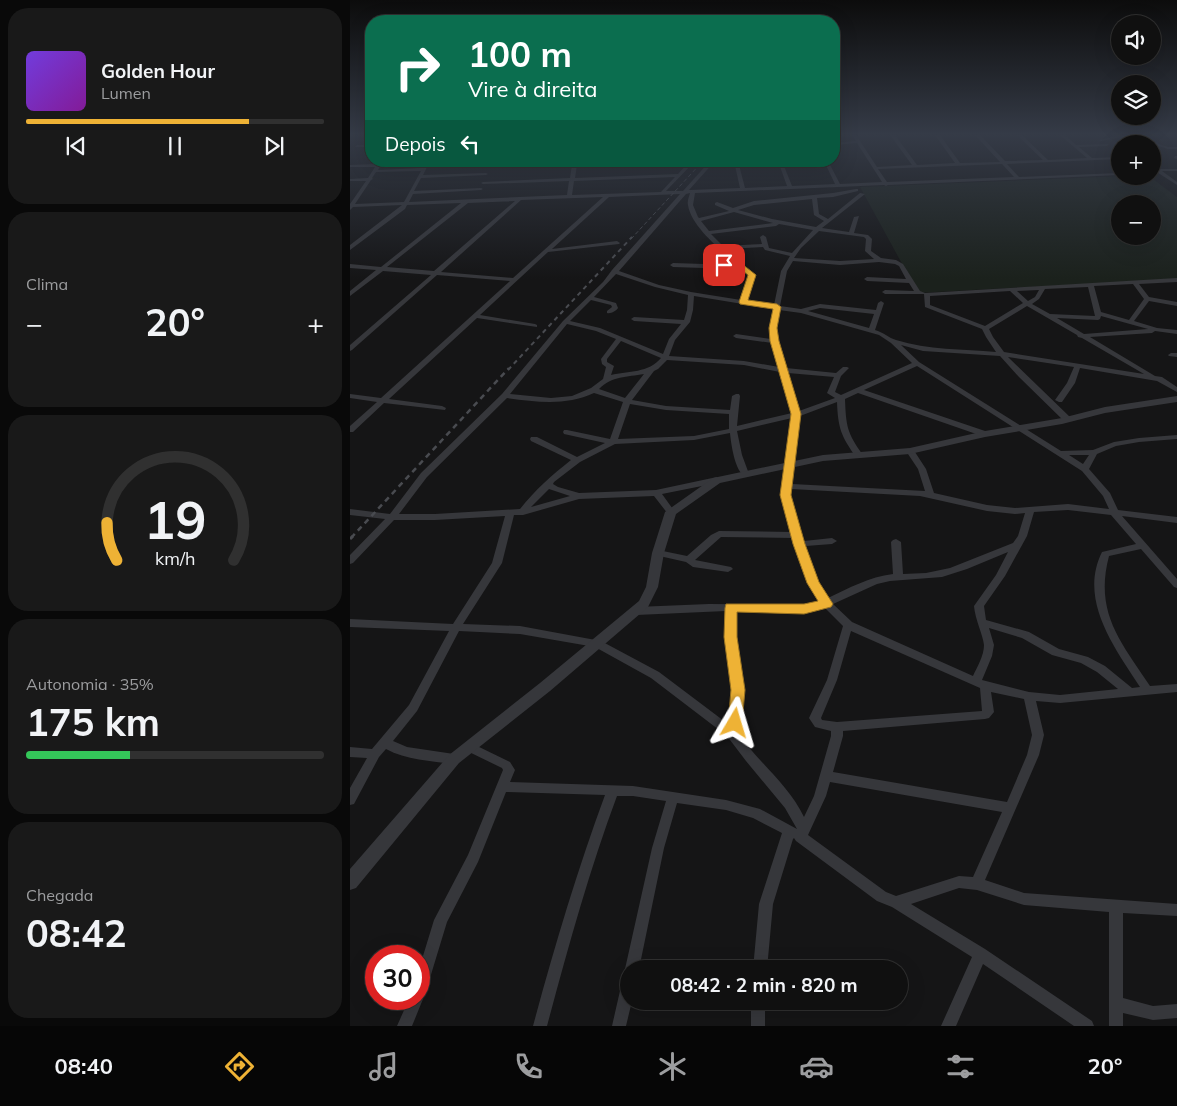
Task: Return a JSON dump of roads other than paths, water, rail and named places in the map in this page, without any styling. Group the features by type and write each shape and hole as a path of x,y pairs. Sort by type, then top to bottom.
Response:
{"street":[{"path":"351,207 368,183"},
{"path":"350,248 404,206 413,193 417,183"},
{"path":"478,201 483,183 487,183"},
{"path":"569,196 571,183"},
{"path":"662,193 672,183"},
{"path":"350,561 392,517 424,475 505,396 565,322 590,298 693,183"},
{"path":"741,183 743,189"},
{"path":"788,183 790,187"},
{"path":"351,207 388,204 404,206 608,194 926,183"},
{"path":"698,220 734,211 754,203 836,195 860,190 857,186"},
{"path":"413,193 481,189"},
{"path":"693,192 691,207 698,220 737,263 752,275 743,302"},
{"path":"350,430 608,194"},
{"path":"862,194 799,246 781,283 773,328 796,414 789,466 787,503 813,583 826,604 848,625 981,684 1029,696 1060,699 1128,691 1177,688"},
{"path":"814,197 817,215 828,221"},
{"path":"350,349 520,199"},
{"path":"350,294 467,201"},
{"path":"717,204 734,211 784,223 869,237 868,251 879,260"},
{"path":"852,234 857,217"},
{"path":"709,233 784,223"},
{"path":"763,237 767,249 792,257 840,263 879,260 900,263 918,293"},
{"path":"546,251 617,243"},
{"path":"723,248 765,244"},
{"path":"673,265 704,266 737,263"},
{"path":"350,266 514,280"},
{"path":"614,271 657,286 691,294 801,311 872,330 893,342 917,363 1085,468 1107,495 1115,514 1177,585"},
{"path":"867,279 911,281"},
{"path":"885,292 927,294 1177,280"},
{"path":"1163,281 1177,285"},
{"path":"1134,282 1147,299 1177,304"},
{"path":"1092,285 1100,334"},
{"path":"927,294 927,306 985,328 1040,296 1043,287"},
{"path":"1011,289 1028,304 1080,336 1177,390"},
{"path":"523,512 532,500 549,485 550,481 578,460 613,442 627,401 653,369 666,358 671,341 687,322 692,312 691,294"},
{"path":"590,298 614,304 616,306 610,312"},
{"path":"1131,321 1147,299"},
{"path":"872,330 881,303"},
{"path":"801,311 820,306 878,312"},
{"path":"1050,316 1098,315 1131,321 1157,330"},
{"path":"475,316 535,326"},
{"path":"634,318 687,322"},
{"path":"565,322 598,329 666,358 744,363 783,370 838,375"},
{"path":"985,328 986,334 1002,354 1068,420"},
{"path":"1080,336 1157,330 1177,332"},
{"path":"736,336 775,341"},
{"path":"606,380 610,366 604,363 604,359 620,338"},
{"path":"893,342 923,349 1002,354 1159,379"},
{"path":"505,396 547,400 578,398 594,390 606,380 681,360"},
{"path":"567,432 613,442 694,438 796,414 860,391 917,363"},
{"path":"1059,400 1071,383 1078,365"},
{"path":"841,398 831,393 838,375 845,368"},
{"path":"594,390 627,401 677,409 732,412"},
{"path":"860,391 985,434"},
{"path":"350,396 442,408"},
{"path":"736,396 732,412 737,457 745,474"},
{"path":"841,398 843,433 859,455"},
{"path":"350,512 392,517 435,518 523,512 579,496 656,493 823,458 910,451 985,434 1068,420 1104,410 1177,398"},
{"path":"1061,453 1094,452 1114,444 1177,437"},
{"path":"534,439 578,460"},
{"path":"910,451 922,469 930,495"},
{"path":"1085,468 1094,452"},
{"path":"350,882 454,758 470,747 644,604 652,587 658,553 671,512 717,480"},
{"path":"549,485 555,489 579,496"},
{"path":"787,486 930,495 987,508 1015,511 1068,506 1115,514 1177,520"},
{"path":"656,493 671,512"},
{"path":"848,625 832,680 816,718 819,724 837,727 985,715 988,712 981,684 989,645 979,606 1000,576 1022,536 1031,510"},
{"path":"350,800 375,754 413,708 457,626 497,562 510,513"},
{"path":"689,560 719,534 832,541"},
{"path":"896,542 898,576"},
{"path":"636,611 731,608 804,609 826,604 862,585 898,576 934,575 1016,545"},
{"path":"1143,546 1104,554 1100,565 1098,597 1102,615 1147,690"},
{"path":"658,553 689,560 693,564 728,569"},
{"path":"731,608 730,637 738,690 737,709 731,733"},
{"path":"350,623 520,630 597,644 655,675 731,733 742,751 783,794 799,818 798,833"},
{"path":"983,623 1025,634 1056,652 1084,660 1101,669 1128,691"},
{"path":"977,884 1033,755 1038,734 1029,696"},
{"path":"761,960 766,904 798,833 820,796 837,736 837,727"},
{"path":"386,742 392,748 405,752 454,758"},
{"path":"430,956 441,920 473,858 503,787 509,767 470,747"},
{"path":"350,752 375,754"},
{"path":"825,776 1010,808"},
{"path":"503,787 612,792 634,791 726,805 756,813 798,833 882,897 896,902 980,954 1087,1026"},
{"path":"540,1026 561,947 612,792"},
{"path":"634,960 658,848 673,797"},
{"path":"896,902 959,882 977,884 1024,899 1177,910"},
{"path":"1116,905 1116,1026"},
{"path":"948,1026 980,954"},
{"path":"1116,1004 1153,1013 1177,1011"},
{"path":"404,1026 411,1010"},
{"path":"619,1026 623,1010"},
{"path":"758,1010 758,1026"}],"railway":[{"path":"631,239 683,183"},
{"path":"508,370 632,237"},
{"path":"351,538 509,368"}]}
